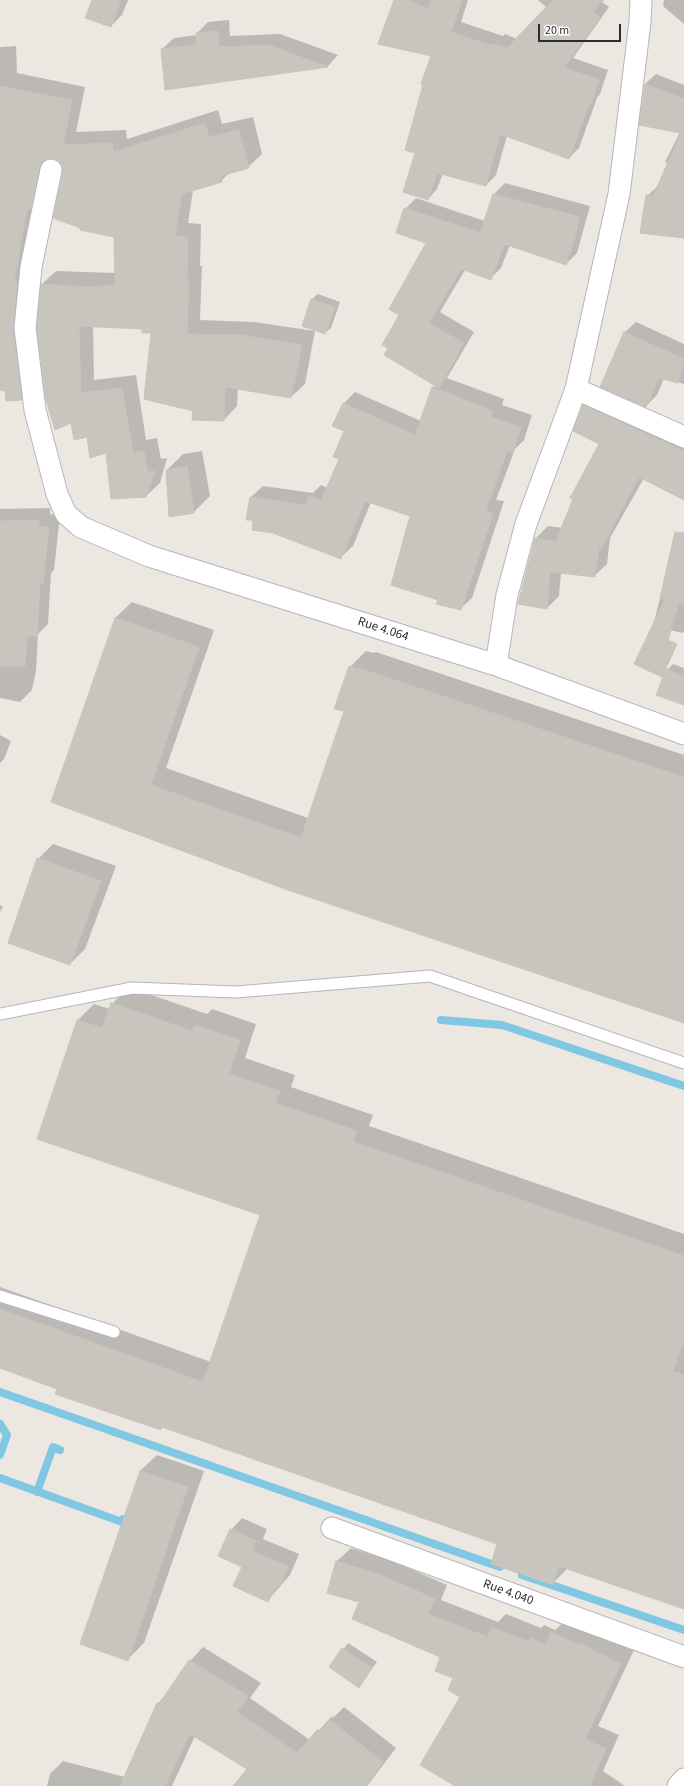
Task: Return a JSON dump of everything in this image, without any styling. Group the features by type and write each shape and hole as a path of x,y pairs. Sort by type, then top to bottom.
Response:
{"street":[{"path":"496,665 507,595 526,524 576,389 619,194 640,22 641,0"},
{"name":"Rue 4.064","path":"51,170 31,267 25,328 35,410 57,494 66,514 81,527 149,556 496,665 684,734"},
{"path":"576,389 684,437"},
{"name":"Rue 4.040","path":"332,1528 684,1658"},
{"path":"678,1786 684,1779"}],"lane":[{"path":"0,1014 132,988 236,992 430,976 684,1063"},
{"path":"0,1296 114,1332"}],"building":[{"path":"92,0 121,0 111,27 85,18"},
{"path":"394,0 408,0 428,9 431,0 462,0 451,32 493,46 494,44 507,48 553,0 602,0 593,12 600,17 564,68 599,79 591,105 589,104 569,159 500,134 486,186 437,173 428,200 403,192 415,153 405,150 423,85 421,84 431,56 378,44"},
{"path":"218,31 219,47 268,45 328,67 165,90 161,49 196,45 196,33"},
{"path":"645,84 684,99 684,238 640,233 646,195 653,196 681,133 639,125"},
{"path":"0,86 72,100 63,145 112,143 114,152 205,123 209,137 239,130 249,168 221,176 222,182 182,194 175,236 188,237 187,279 189,279 187,334 240,335 302,345 291,398 225,387 224,421 192,420 193,411 144,399 151,333 142,333 142,329 79,326 81,393 122,388 133,453 144,451 148,472 155,471 146,497 111,499 106,453 90,458 87,437 74,440 71,423 55,430 46,400 37,328 41,284 89,287 115,285 114,237 80,230 80,228 53,218 63,172 59,161 54,158 47,159 42,162 39,168 31,210 27,209 14,282 17,283 13,329 22,400 6,401 5,391 0,390"},
{"path":"493,194 580,217 573,244 566,265 504,244 491,280 461,269 429,323 464,343 439,388 384,355 388,348 382,345 399,315 389,309 426,243 396,233 404,208 480,233"},
{"path":"311,299 335,307 325,334 302,326"},
{"path":"624,332 684,359 678,383 659,378 646,407 600,387"},
{"path":"432,387 493,411 491,417 521,427 513,453 507,451 486,511 493,513 461,610 436,604 438,600 391,585 410,516 365,501 341,559 273,533 252,530 253,520 246,520 250,497 305,505 309,496 321,501 339,459 333,457 344,431 332,426 343,403 415,435"},
{"path":"583,405 684,451 684,500 639,477 601,549 599,548 595,577 550,572 547,609 518,604 535,538 556,541 573,499 570,498 599,444 573,431"},
{"path":"187,466 194,513 169,517 166,470"},
{"path":"38,520 39,526 49,527 43,583 40,583 37,637 27,636 25,666 0,666 0,521"},
{"path":"675,532 684,533 684,604 679,602 668,640 677,644 662,677 634,664 665,599 660,598"},
{"path":"115,618 199,647 151,785 301,838 344,711 334,709 349,666 358,670 359,668 684,777 684,1023 285,889 51,802"},
{"path":"666,669 684,676 684,705 656,695"},
{"path":"37,858 101,881 70,965 8,943"},
{"path":"111,1003 192,1031 195,1025 240,1040 229,1074 280,1091 275,1103 357,1131 354,1142 684,1256 684,1340 673,1371 684,1375 684,1609 559,1566 553,1585 491,1564 497,1544 162,1427 161,1430 55,1394 57,1389 0,1368 0,1309 203,1382 260,1215 37,1139 77,1020 102,1028"},
{"path":"140,1471 188,1487 128,1661 80,1644"},
{"path":"230,1529 256,1541 252,1551 288,1566 279,1588 276,1586 268,1602 233,1586 242,1567 218,1556"},
{"path":"336,1561 381,1575 435,1599 428,1614 488,1637 492,1627 529,1642 530,1638 546,1645 551,1632 579,1645 579,1643 621,1664 585,1739 606,1749 590,1786 455,1786 420,1765 460,1697 448,1690 453,1678 435,1671 440,1657 352,1619 359,1602 327,1593"},
{"path":"342,1648 372,1668 359,1688 329,1667"},
{"path":"189,1660 248,1696 237,1712 297,1753 318,1729 320,1731 330,1720 383,1762 365,1786 233,1786 247,1769 190,1734 165,1786 120,1786 157,1703 159,1704"}],"waterway":[{"path":"441,1020 502,1025 684,1086"},
{"path":"0,1392 500,1567"},
{"path":"0,1424 7,1435 0,1455"},
{"path":"37,1492 53,1447 60,1450"},
{"path":"0,1478 122,1522 123,1519"},
{"path":"522,1575 684,1630"}]}
